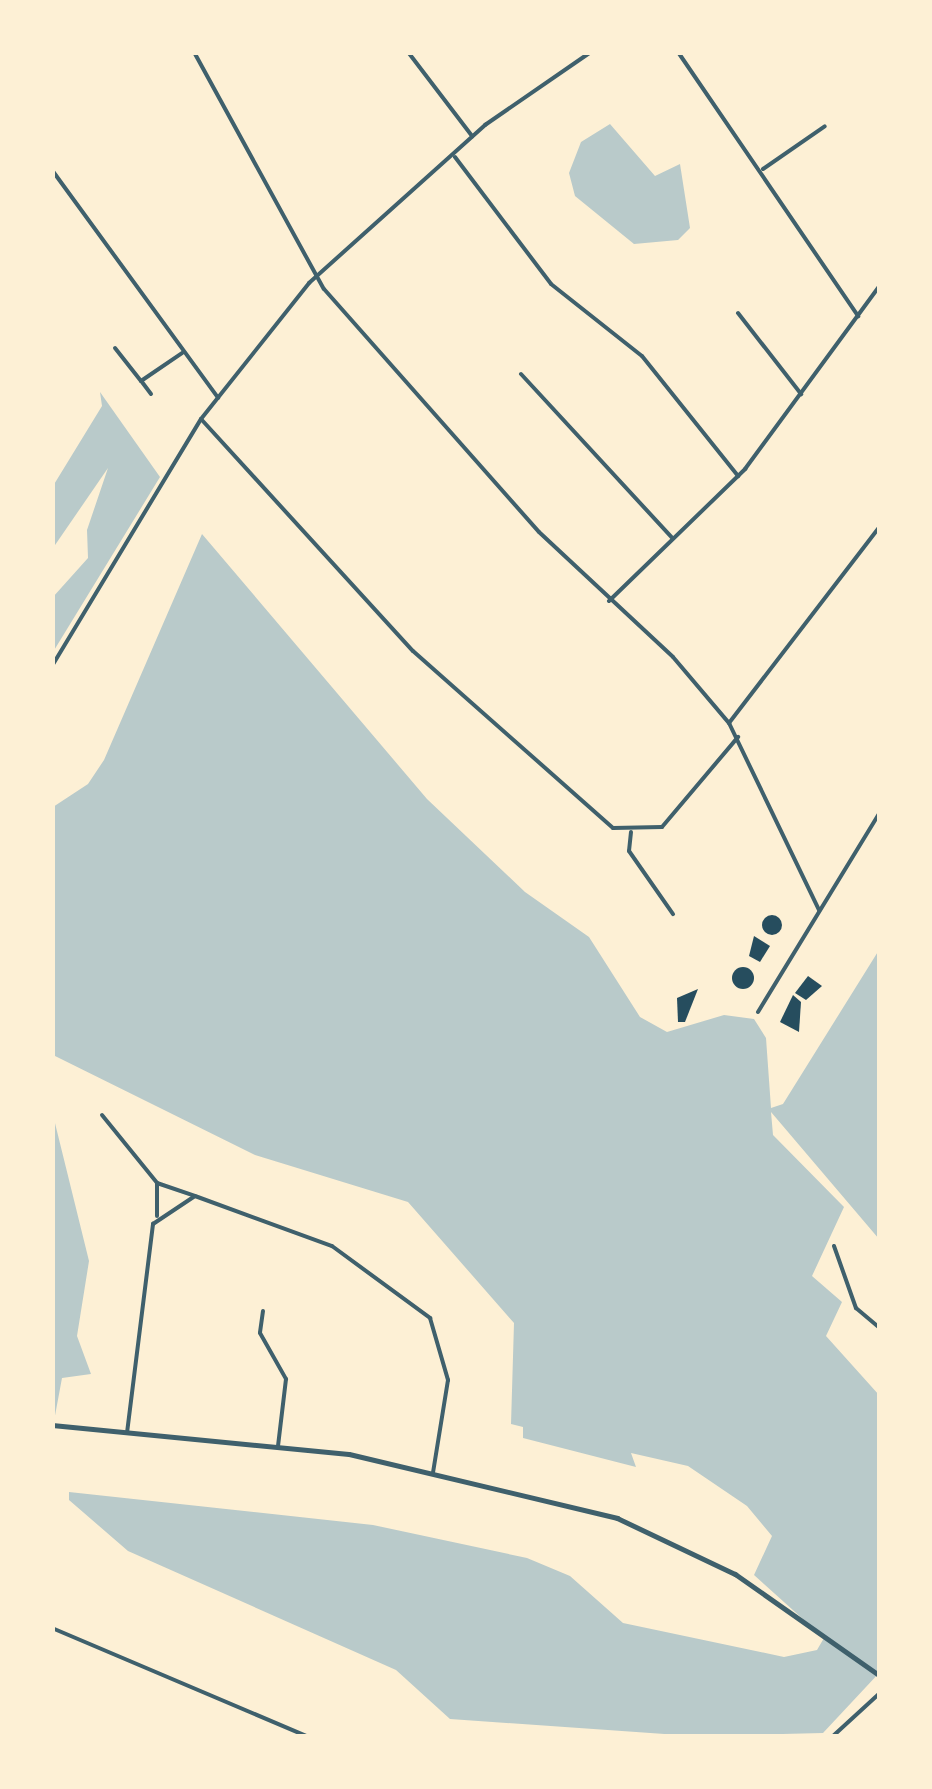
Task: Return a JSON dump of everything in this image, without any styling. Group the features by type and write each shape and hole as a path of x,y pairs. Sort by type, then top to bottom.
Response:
{"street":[{"path":"194,52 316,277 609,601 729,724 819,910"},
{"path":"408,52 473,137"},
{"path":"52,666 201,419 316,277 455,158 473,137 591,52"},
{"path":"678,52 763,170 858,316"},
{"path":"763,170 825,126"},
{"path":"455,158 551,284 642,356 738,476"},
{"path":"52,170 218,398"},
{"path":"609,601 738,476 880,285"},
{"path":"738,313 801,394"},
{"path":"115,348 151,394"},
{"path":"140,381 182,353"},
{"path":"521,374 673,539"},
{"path":"201,419 413,651 613,828 631,832 668,822 738,737"},
{"path":"729,724 880,526"},
{"path":"758,1012 880,812"},
{"path":"631,832 628,851 673,914"},
{"path":"102,1115 157,1183 342,1251 430,1318 448,1380 434,1473"},
{"path":"127,1433 157,1216 157,1183"},
{"path":"157,1216 195,1196"},
{"path":"834,1246 856,1308 880,1328"},
{"path":"262,1311 260,1333 286,1379 278,1446"},
{"path":"52,1425 278,1446 434,1473 617,1518 679,1544 880,1676"},
{"path":"52,1628 306,1736"},
{"path":"833,1736 880,1693"}],"shaded area":[{"path":"610,124 655,176 680,164 690,228 678,240 634,244 575,196 569,173 581,142"},
{"path":"100,392 160,477 53,652 53,597 88,558 87,530 108,468 53,548 53,486 102,406"},
{"path":"202,534 427,799 525,892 589,937 640,1017 667,1032 724,1015 754,1019 766,1038 771,1108 783,1104 879,950 879,1239 771,1112 773,1135 844,1207 812,1276 842,1302 826,1336 879,1395 880,1672 823,1733 693,1736 450,1719 396,1670 128,1551 69,1500 69,1492 373,1525 527,1558 570,1576 623,1623 784,1657 817,1650 824,1638 754,1575 772,1536 747,1506 688,1466 631,1453 636,1467 523,1438 523,1427 511,1424 514,1323 408,1202 255,1155 53,1055 53,807 88,784 104,760"},
{"path":"53,1115 89,1261 77,1336 91,1374 62,1378 54,1421"}],"building":[{"path":"772,915 782,925 772,935 762,925"},
{"path":"754,936 770,946 760,962 749,956"},
{"path":"743,967 751,970 751,986 743,989 735,986 732,978 735,970"},
{"path":"808,976 822,986 806,1000 795,993"},
{"path":"698,989 685,1022 678,1022 677,998"},
{"path":"793,995 801,1002 799,1032 780,1022"}]}
